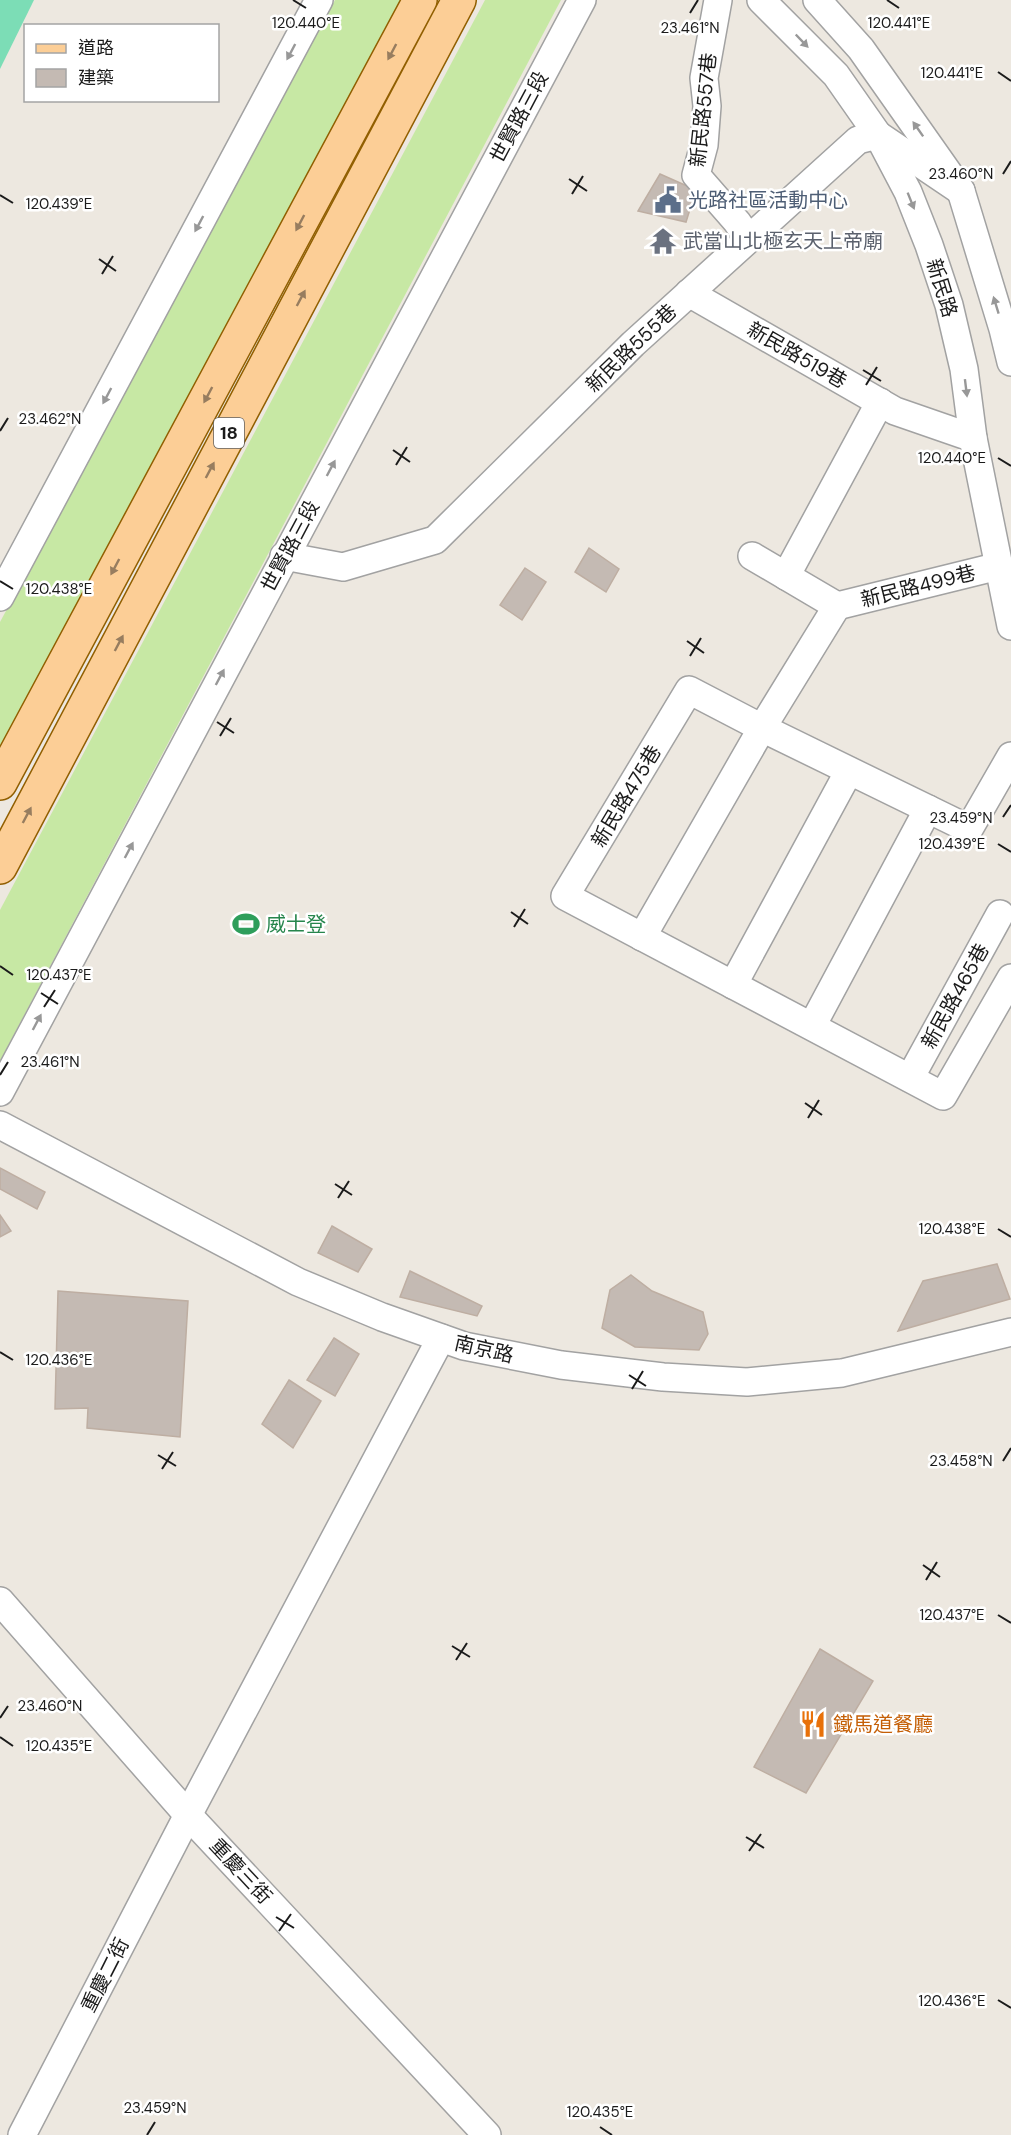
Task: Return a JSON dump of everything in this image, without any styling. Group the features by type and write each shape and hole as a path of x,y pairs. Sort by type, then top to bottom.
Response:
{"main road":[{"name":"18","path":"4,763 420,0"},
{"name":"18","path":"0,867 459,0"}],"street":[{"path":"0,597 319,0"},
{"name":"世賢路三段","path":"0,1092 582,0"},
{"name":"新民路557巷","path":"718,0 704,78 707,106 704,145 696,175 748,238"},
{"name":"新民路","path":"761,0 836,75 878,135 908,192 949,305 964,369 973,438 1011,626"},
{"path":"817,0 868,58 961,191 1011,362"},
{"path":"878,135 961,191"},
{"name":"新民路555巷","path":"284,556 343,567 435,540 633,344 748,238 858,140 878,135"},
{"name":"新民路519巷","path":"689,293 895,411 973,438"},
{"path":"786,576 879,402"},
{"path":"642,937 762,728 837,606 752,556"},
{"name":"新民路499巷","path":"837,606 999,567"},
{"name":"新民路475巷","path":"1011,756 969,829 689,690 566,896 943,1096 1011,978"},
{"path":"733,985 849,771"},
{"path":"812,1026 928,809"},
{"name":"新民路465巷","path":"910,1078 1000,914"},
{"name":"南京路","path":"0,1125 298,1282 381,1317 464,1346 561,1365 663,1377 747,1382 842,1373 1011,1332"},
{"name":"重慶二街","path":"22,2135 188,1815 441,1338"},
{"name":"重慶三街","path":"0,1601 188,1815 487,2135"}],"green space":[{"path":"0,0 34,0 0,69"},
{"path":"335,0 406,0 0,749 0,622"},
{"path":"485,0 561,0 0,1061 0,910"}],"building":[{"name":"光路社區活動中心","path":"660,174 696,190 686,222 638,211"},
{"path":"589,548 619,569 606,592 575,572"},
{"path":"525,568 546,582 522,620 500,605"},
{"path":"0,1168 45,1192 37,1209 0,1189"},
{"path":"0,1215 11,1231 0,1237"},
{"path":"332,1226 372,1249 358,1272 318,1253"},
{"path":"997,1264 1010,1299 898,1331 923,1281"},
{"path":"410,1271 482,1306 477,1316 400,1297"},
{"path":"631,1275 652,1291 703,1312 708,1334 699,1350 635,1347 602,1328 610,1290"},
{"path":"58,1291 188,1301 180,1437 87,1428 88,1408 55,1409"},
{"path":"334,1338 359,1354 335,1396 307,1380"},
{"path":"289,1380 321,1401 293,1448 262,1424"},
{"name":"鐵馬道餐廳","path":"820,1649 873,1681 806,1793 754,1767"}],"place":[{"name":"光路社區活動中心","path":"668,200"},
{"name":"武當山北極玄天上帝廟","path":"663,241"},
{"name":"威士登","path":"246,924"},
{"name":"鐵馬道餐廳","path":"813,1724"}]}
